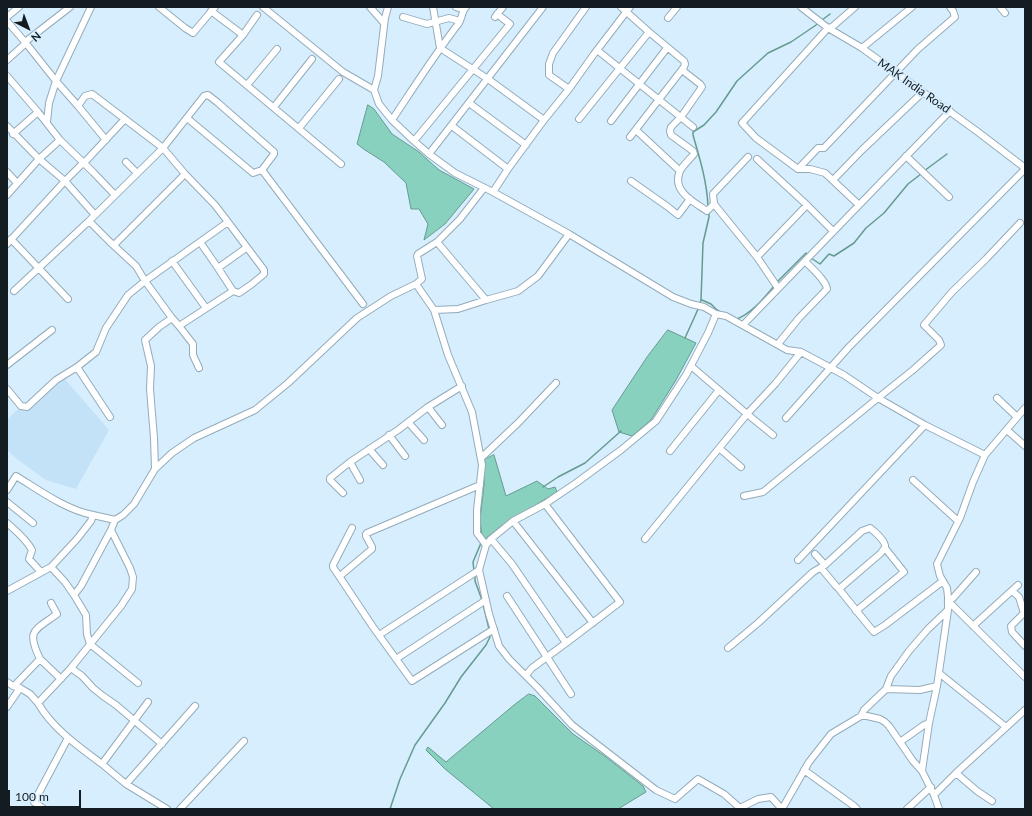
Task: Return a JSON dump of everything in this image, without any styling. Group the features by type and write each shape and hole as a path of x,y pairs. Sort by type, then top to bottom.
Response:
{"street":[{"path":"7,17 18,7"},
{"path":"7,60 25,43 70,7"},
{"path":"47,122 49,103 56,81 91,7"},
{"path":"159,7 184,28 193,33 213,9 243,35"},
{"path":"263,7 343,72 374,90"},
{"path":"370,7 384,23"},
{"path":"388,7 384,23 378,76 374,90 379,104 392,120 414,141 454,173 493,192 570,234 673,296 704,307 716,314 726,316 787,350 801,352 844,375 878,398 925,425 985,455"},
{"path":"433,7 440,48 488,79 544,120"},
{"path":"392,120 460,21 465,8 456,7"},
{"path":"414,141 510,24 496,16 503,7"},
{"path":"429,154 543,7"},
{"path":"569,89 549,75 549,64 554,53 586,7"},
{"path":"621,7 629,9 649,32 684,61 685,64 660,100 630,137"},
{"path":"668,18 677,7"},
{"name":"MAK India Road","path":"801,7 828,28 862,48 950,111 1025,169"},
{"path":"855,7 832,27 828,28 742,122 756,138 798,169 825,173 859,205"},
{"path":"862,48 912,7"},
{"path":"798,169 818,148 824,148 895,72 918,49 955,17 950,7"},
{"path":"1000,7 1005,13"},
{"path":"493,192 544,120 629,9"},
{"path":"257,15 243,35 219,62 341,164"},
{"path":"403,17 427,24 438,35"},
{"path":"427,24 449,18 460,21"},
{"path":"7,22 106,140"},
{"path":"579,119 649,32"},
{"path":"611,121 668,48"},
{"path":"247,85 277,49"},
{"path":"597,50 693,127"},
{"path":"274,107 312,59"},
{"path":"682,70 702,87 670,131 671,135 693,151 694,154 680,171 678,182 684,194 707,212 713,204 713,194 748,157"},
{"path":"7,76 47,122 60,140 115,195"},
{"path":"299,128 339,79"},
{"path":"833,180 923,92"},
{"path":"78,106 85,96 92,94 163,148 185,174 215,205 264,270 264,274 252,284 239,292 233,291 179,326"},
{"path":"14,291 89,221 163,148 186,118 204,96 208,95 217,102 274,152 274,154 262,170 253,173 186,118"},
{"path":"469,102 526,145"},
{"path":"743,325 950,111"},
{"path":"14,134 38,112"},
{"path":"68,299 9,241 125,120"},
{"path":"7,126 39,159 65,181 95,215"},
{"path":"452,126 508,169"},
{"path":"636,130 680,171"},
{"path":"7,195 39,159 60,140"},
{"path":"906,156 949,197"},
{"path":"757,160 808,205 808,207 833,231"},
{"path":"126,162 137,173"},
{"path":"786,418 848,348 1025,169"},
{"path":"262,170 363,304"},
{"path":"7,172 17,184"},
{"path":"114,245 185,174"},
{"path":"631,181 678,215 690,199"},
{"path":"7,490 16,476 58,502 86,514 115,520 123,516 134,504 154,469 172,453 194,438 255,410 288,383 357,318 391,296 416,284 422,279 417,256 421,251 437,242 460,219 484,188"},
{"path":"713,204 757,257 778,288"},
{"path":"757,257 808,205"},
{"path":"89,221 136,266 172,318 193,344 193,355 199,368"},
{"path":"7,389 21,406 27,407 56,380 77,367 96,352 106,328 128,295 172,261 228,222"},
{"path":"744,496 762,492 942,345 924,325 952,292 1020,223"},
{"path":"434,310 458,309 518,291 538,276 570,234"},
{"path":"200,242 233,291"},
{"path":"437,242 486,300"},
{"path":"218,268 246,248"},
{"path":"172,261 206,308"},
{"path":"778,344 799,318 827,289 824,281 805,261"},
{"path":"416,284 434,310 448,355 472,412 482,465 477,510 477,533 484,542"},
{"path":"484,542 491,540 513,521 545,504 576,483 620,450 656,420 691,366 716,314"},
{"path":"154,469 154,438 150,389 151,366 145,340 159,327 172,318"},
{"path":"7,365 52,330"},
{"path":"645,539 747,414 775,384 801,352"},
{"path":"691,366 773,435"},
{"path":"77,367 110,417"},
{"path":"480,458 518,423 556,383"},
{"path":"343,493 330,479 334,475 428,407 462,386"},
{"path":"670,451 719,390"},
{"path":"997,398 1017,417"},
{"path":"428,407 442,425"},
{"path":"922,770 929,723 937,686 948,610 947,588 940,576 937,564 958,521 985,455 1025,408"},
{"path":"408,422 424,440"},
{"path":"798,560 925,425"},
{"path":"1007,430 1025,446"},
{"path":"389,435 405,456"},
{"path":"719,448 741,467"},
{"path":"369,449 383,465"},
{"path":"350,462 360,480"},
{"path":"913,480 958,521"},
{"path":"340,576 372,549 366,536 367,533 480,485"},
{"path":"7,502 33,523"},
{"path":"526,676 532,668 547,656 620,602 545,504"},
{"path":"8,588 51,566 91,521 93,515"},
{"path":"74,595 81,586 115,520"},
{"path":"513,521 592,623"},
{"path":"7,523 16,530 28,544 32,550 29,559 41,572"},
{"path":"352,528 333,567 412,682 491,631"},
{"path":"728,648 758,623 813,572 823,566 862,531 870,528 885,544 885,548 904,572 856,611"},
{"path":"38,703 71,668 132,590 133,577 130,568 111,530"},
{"path":"491,540 512,564 566,643"},
{"path":"484,542 476,572 491,631 499,646 509,659 572,725 656,790 675,799 698,779 724,794 740,808 758,799 771,797 782,809 809,762 831,734 861,716 867,716 880,719 889,726 913,761 922,770 931,787 939,809"},
{"path":"839,589 885,548"},
{"path":"815,554 836,586 874,632 943,581"},
{"path":"51,566 65,582 86,615 86,630 90,644 138,683"},
{"path":"379,635 476,572"},
{"path":"948,601 976,572"},
{"path":"973,626 1018,585"},
{"path":"1012,591 1019,597 1025,613 1011,626 1011,630 1025,646"},
{"path":"507,596 572,694"},
{"path":"396,659 484,601"},
{"path":"948,601 1025,677"},
{"path":"51,603 57,614 34,632 33,643 40,659 61,679"},
{"path":"861,716 864,710 886,689 891,676 909,651 928,629 948,610"},
{"path":"7,708 17,687 40,659"},
{"path":"71,668 82,676 93,688 116,705 162,744"},
{"path":"939,673 1006,727"},
{"path":"7,682 30,694 58,729 68,738 126,784 167,809"},
{"path":"886,689 920,690 937,686"},
{"path":"102,764 148,702"},
{"path":"126,784 196,706"},
{"path":"934,795 1025,710"},
{"path":"900,742 929,723"},
{"path":"44,809 34,802 68,738"},
{"path":"180,809 244,741"},
{"path":"804,770 857,809"},
{"path":"956,773 977,791 992,801"},
{"path":"907,809 931,787"}],"shaded area":[{"path":"368,105 374,109 392,134 419,152 439,170 474,189 445,224 424,240 428,224 419,209 411,209 406,183 384,162 357,144"},
{"path":"668,330 696,343 676,380 651,420 632,436 619,432 612,410 647,357"},
{"path":"63,377 109,430 76,489 46,480 18,460 7,450 7,420 16,411"},
{"path":"494,455 506,496 537,481 548,489 555,487 557,492 501,526 485,539 482,536 480,520 484,485 484,460"},
{"path":"529,694 535,696 573,734 606,757 643,786 646,792 618,809 494,809 445,769 426,750 428,747 446,762"}],"waterway":[{"path":"822,20 830,14"},
{"path":"708,206 705,179 693,132 704,125 716,112 737,81 768,53 791,42 819,23"},
{"path":"924,171 947,154"},
{"path":"811,258 820,264 829,254 834,256 854,243 866,228 884,213 908,184 921,174"},
{"path":"700,303 703,243 709,212"},
{"path":"776,283 806,253 809,255"},
{"path":"737,319 753,309 774,286"},
{"path":"702,300 711,304 722,313"},
{"path":"685,338 699,307"},
{"path":"543,487 558,477 585,463 621,431"},
{"path":"474,571 473,562 481,543"},
{"path":"475,575 475,581 482,600"},
{"path":"483,604 489,629"},
{"path":"390,809 400,779 415,745 445,703 461,677 486,645 490,637 489,635"}]}
